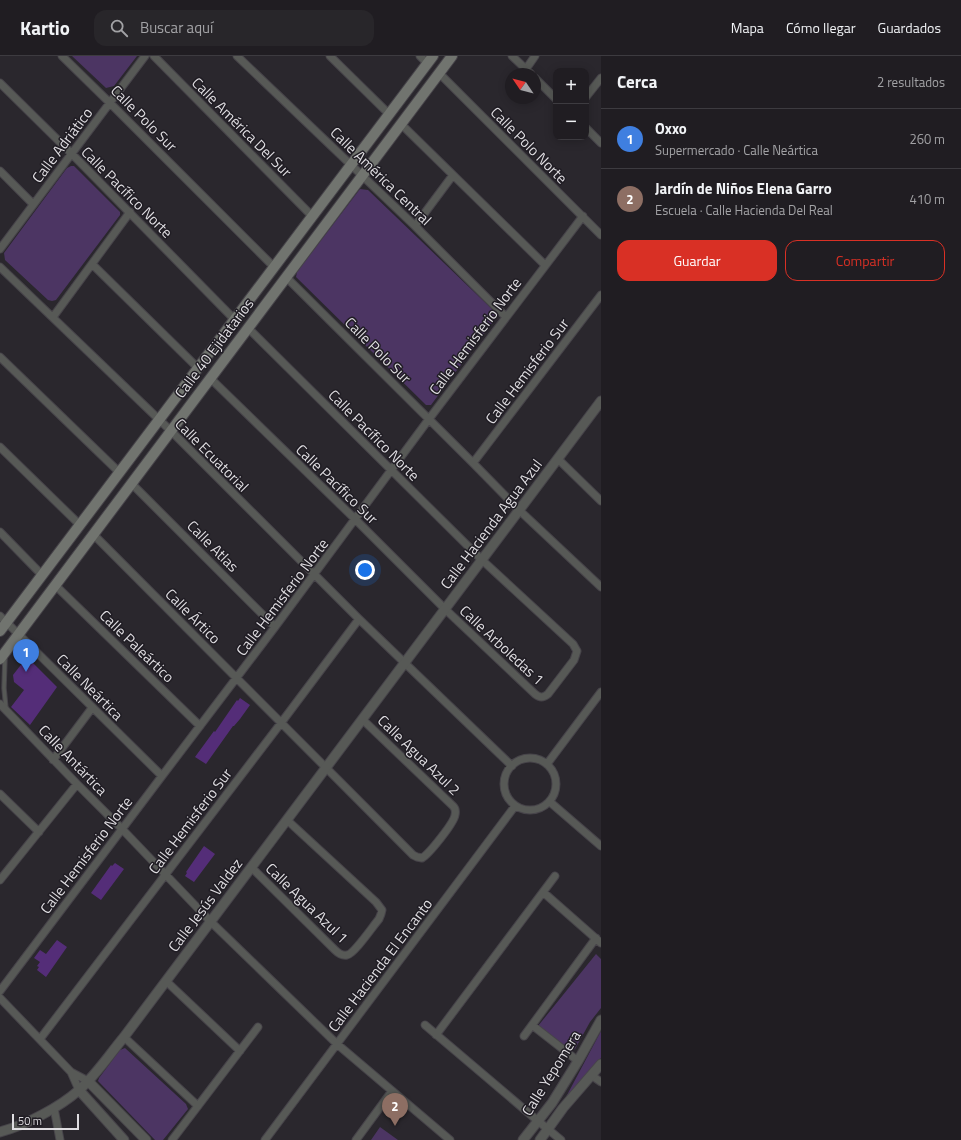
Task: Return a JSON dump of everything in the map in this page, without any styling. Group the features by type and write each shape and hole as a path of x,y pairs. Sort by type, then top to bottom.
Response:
{"main road":[{"name":"Calle 40 Ejidatarios","path":"3,655 452,56"},
{"name":"Calle 40 Ejidatarios","path":"0,631 3,619 42,575 80,525 389,114 427,58"}],"street":[{"name":"Calle Polo Sur","path":"62,56 274,267"},
{"name":"Calle Adriático","path":"0,249 145,56"},
{"name":"Calle América Del Sur","path":"154,56 312,216"},
{"name":"Calle América Central","path":"237,56 415,226 506,317"},
{"path":"330,56 389,114"},
{"path":"512,56 524,68"},
{"path":"530,68 535,56"},
{"name":"Calle Polo Norte","path":"439,73 601,235"},
{"path":"589,93 601,78"},
{"name":"Calle Pacífico Norte","path":"0,83 130,212 234,320"},
{"path":"541,84 553,96"},
{"path":"401,124 545,265"},
{"path":"589,131 601,143"},
{"path":"0,171 33,204"},
{"path":"415,226 453,175"},
{"path":"53,317 130,212"},
{"name":"Calle Hemisferio Norte","path":"0,991 276,627 429,419 583,216"},
{"path":"92,264 198,368"},
{"name":"Calle Ecuatorial","path":"0,267 171,431 404,664 512,766"},
{"name":"Calle Polo Sur","path":"286,277 519,510 601,586"},
{"name":"Calle Hemisferio Sur","path":"473,463 601,295"},
{"name":"Calle Pacífico Norte","path":"248,328 482,560"},
{"path":"0,357 119,472"},
{"name":"Calle Pacífico Sur","path":"210,378 356,520 445,610"},
{"name":"Calle Hacienda Agua Azul","path":"404,664 519,510 600,405"},
{"path":"0,447 80,525"},
{"path":"558,459 601,501"},
{"name":"Calle Atlas","path":"131,483 276,627"},
{"path":"0,532 42,575"},
{"name":"Calle Ártico","path":"93,534 326,768"},
{"name":"Calle Arboledas 1","path":"445,610 538,696 544,697 548,694 574,660 577,651 573,644 482,560"},
{"name":"Calle Paleártico","path":"56,585 200,726"},
{"name":"Calle Neártica","path":"3,619 162,776"},
{"name":"Calle Hemisferio Sur","path":"40,1039 359,619"},
{"name":"Calle Jesús Valdez","path":"0,1132 24,1123 54,1108 79,1090 88,1081 124,1037 404,664"},
{"path":"547,764 601,692"},
{"name":"Calle Antártica","path":"0,704 210,921 337,1044 450,1140"},
{"path":"53,760 92,708"},
{"name":"Calle Agua Azul 2","path":"326,768 413,855 417,857 422,858 429,852 452,821 456,813 453,806 362,719"},
{"path":"533,758 547,764 556,778 556,790 550,802 537,810 530,811 515,806 510,801 504,787 507,772 512,766 525,759 533,758"},
{"path":"0,880 77,784"},
{"path":"0,794 39,832"},
{"path":"550,802 601,846"},
{"name":"Calle Hacienda El Encanto","path":"265,1140 515,806"},
{"name":"Calle Agua Azul 1","path":"251,867 335,950 343,955 353,952 379,919 382,910 376,902 287,820"},
{"path":"436,1035 555,876"},
{"path":"524,1036 598,941 543,892"},
{"path":"166,981 240,1051"},
{"path":"0,998 72,1072 88,1081 146,1140"},
{"name":"Calle Yepomera","path":"523,1140 538,1122 578,1062 601,1020"},
{"path":"424,1025 561,1140"},
{"path":"532,1025 578,1062"},
{"path":"172,1140 258,1027"},
{"path":"124,1037 198,1106"},
{"name":"Calle Yepomera","path":"540,1140 563,1108 601,1064"},
{"path":"72,1072 79,1090 124,1140"},
{"path":"591,1075 601,1082"},
{"path":"356,1140 392,1091"},
{"path":"54,1108 60,1140"}],"lane":[{"path":"3,655 6,710"}],"shaded area":[{"path":"72,56 137,56 114,86 106,88"},
{"path":"74,166 120,212 120,215 56,300 52,301 48,300 5,260 4,253 67,168"},
{"path":"360,189 368,190 495,312 495,319 431,405 426,405 296,277 297,272"},
{"path":"596,954 601,959 601,1008 590,1022 575,1049 570,1051 538,1026"},
{"path":"601,1031 601,1058 566,1097"},
{"path":"125,1048 186,1104 188,1109 163,1140 155,1140 98,1081 120,1050"},
{"path":"380,1127 398,1140 371,1140"}],"building":[{"path":"27,657 57,687 30,725 11,707 24,690 14,682 13,675"},
{"path":"240,698 250,705 206,764 195,757"},
{"path":"204,846 215,854 194,882 185,876 187,873 186,872"},
{"path":"115,863 124,869 101,900 91,893 111,865 112,866"},
{"path":"57,940 67,947 46,977 37,970 39,967 37,966 40,962 34,958 40,950 46,954"}],"place":[{"name":"Oxxo","path":"26,672"},
{"name":"Jardín de Niños Elena Garro","path":"395,1126"}]}
